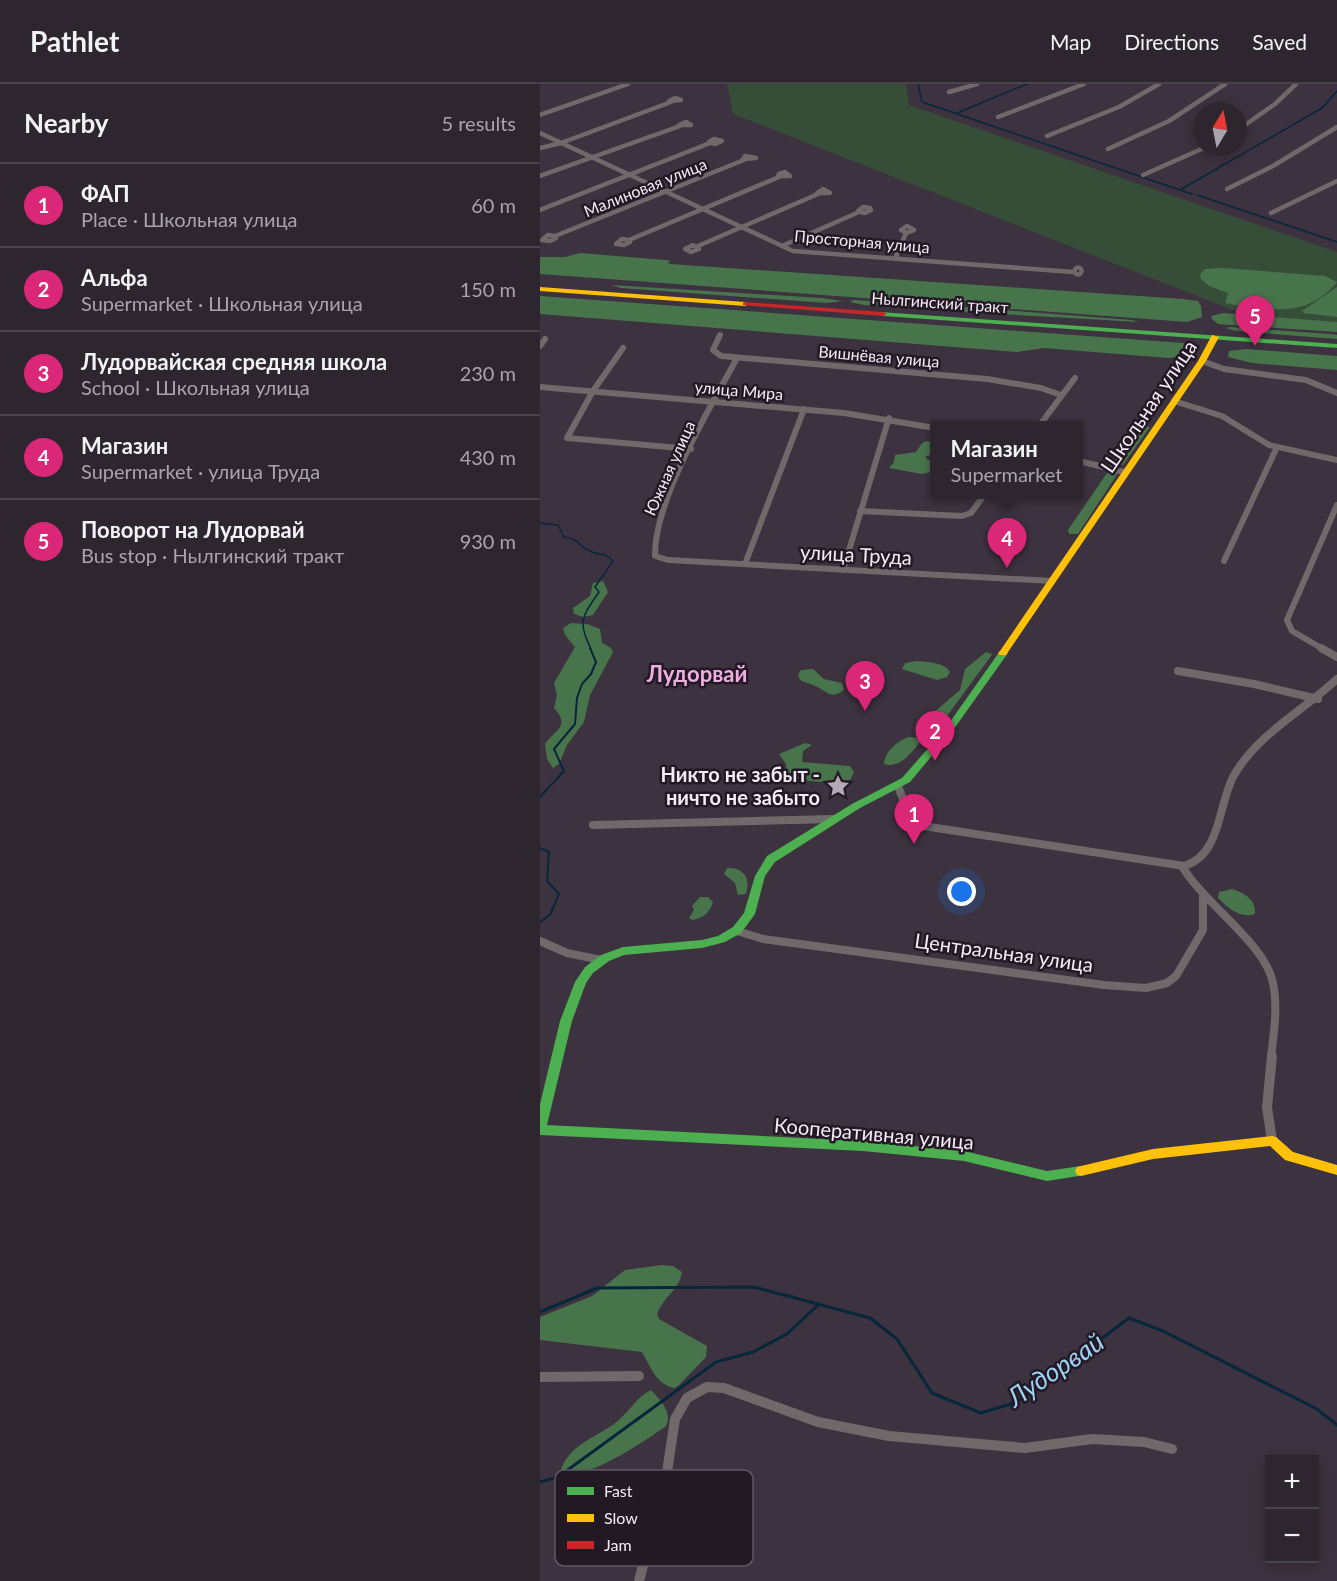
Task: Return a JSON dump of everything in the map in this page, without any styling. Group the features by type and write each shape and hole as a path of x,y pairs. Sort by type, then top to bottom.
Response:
{"street":[{"path":"540,115 628,84"},
{"path":"949,92 975,84"},
{"path":"998,117 1084,84"},
{"path":"1047,136 1099,116 1145,94 1159,84"},
{"path":"1108,149 1169,121 1225,84"},
{"path":"1247,124 1275,104 1296,84"},
{"path":"540,148 561,143 671,102"},
{"path":"540,176 595,159 680,126"},
{"path":"1227,189 1272,166 1337,127"},
{"name":"Просторная улица","path":"540,133 782,246 802,252 1073,272"},
{"path":"540,210 710,143"},
{"path":"1143,175 1193,153"},
{"name":"Малиновая улица","path":"555,236 744,160"},
{"path":"628,240 779,177"},
{"path":"1271,213 1337,181"},
{"path":"698,246 818,194"},
{"path":"782,246 860,212"},
{"path":"896,259 906,232"},
{"name":"Нылгинский тракт","path":"540,289 1337,346"},
{"name":"Вишнёвая улица","path":"720,335 714,353 737,358 987,379 1041,388 1061,394"},
{"name":"Школьная улица","path":"834,819 873,796 898,786 947,731 1202,361 1215,337"},
{"path":"540,346 545,339"},
{"path":"622,348 593,391 567,438 691,449"},
{"name":"Южная улица","path":"658,558 652,550 652,543 713,401 737,358"},
{"path":"1202,361 1224,369 1299,378 1337,393"},
{"path":"1042,421 1075,378"},
{"name":"улица Мира","path":"540,387 804,409 889,418 930,427"},
{"path":"1174,401 1222,416 1277,447 1337,460"},
{"path":"745,564 804,409"},
{"path":"843,570 889,418"},
{"path":"1224,561 1277,447"},
{"path":"1083,462 1124,472"},
{"path":"860,512 962,516 971,513 982,499"},
{"path":"1337,505 1287,620 1292,631 1337,657"},
{"name":"улица Труда","path":"658,558 1052,581"},
{"path":"1178,671 1254,684 1318,699"},
{"path":"898,786 910,818 923,826 1140,858 1168,866 1182,866 1200,859 1205,853 1226,791 1248,757 1270,734 1318,699 1337,679"},
{"path":"593,825 834,819"},
{"path":"540,1130 577,991 587,972 601,960 627,949 713,941 737,931 750,912 760,876 767,864 778,854 834,819"},
{"path":"1182,866 1188,880 1253,948 1273,980 1272,1061 1266,1121 1272,1141 1289,1156 1337,1170"},
{"name":"Центральная улица","path":"737,931 763,939 1104,985 1154,988 1178,978 1185,966 1206,926 1203,897"},
{"path":"540,941 567,953 601,960"},
{"name":"Кооперативная улица","path":"540,1130 863,1146 964,1156 1047,1176 1099,1169 1153,1154 1272,1141"},
{"path":"540,1377 639,1376"},
{"path":"667,1470 675,1419 687,1398 707,1387 724,1388 818,1422 889,1436 1025,1448 1102,1440 1144,1442 1172,1449"},
{"path":"639,1581 643,1566"}],"green space":[{"path":"727,84 906,84 909,105 1337,252 1337,323 1248,316 733,114"},
{"path":"580,253 665,260 671,261 668,263 670,264 1183,299 1198,301 1202,317 1187,322 540,274 540,257 565,257"},
{"path":"1224,268 1325,276 1337,282 1322,297 1296,308 1266,309 1259,301 1248,299 1241,301 1244,307 1225,303 1228,293 1209,286 1201,279 1200,274 1205,269"},
{"path":"611,285 843,301 826,303 621,288"},
{"path":"1337,287 1337,317 1302,311"},
{"path":"540,296 1183,343 1192,345 1195,350 1185,356 1168,358 1044,348 1017,352 540,314"},
{"path":"853,300 931,305 940,308 864,305 850,302"},
{"path":"956,308 1139,322 966,312"},
{"path":"1223,313 1337,322 1337,332 1218,324 1212,319 1211,316"},
{"path":"1226,328 1331,334 1337,335 1337,339 1236,331"},
{"path":"1246,349 1337,356 1337,370 1252,363 1228,357 1229,351"},
{"path":"1141,426 1150,427 1123,465 1112,464"},
{"path":"930,441 930,455 925,457 930,461 930,472 922,474 889,468 894,462 895,455 916,452 922,443"},
{"path":"1112,471 1118,473 1078,534 1069,534 1068,530 1107,473"},
{"path":"603,581 608,592 593,615 583,617 574,614 573,608 590,596 593,583"},
{"path":"571,623 587,624 600,629 602,643 611,648 613,652 590,695 584,722 567,745 559,764 553,768 547,759 545,744 561,724 559,714 554,708 557,695 554,683 575,647 565,635 563,628"},
{"path":"986,652 992,654 991,656 947,716 940,718 932,714 960,690 965,669"},
{"path":"916,661 940,664 950,672 947,677 937,680 902,669 905,663"},
{"path":"813,669 824,679 842,683 844,690 832,694 800,680 798,675 801,670"},
{"path":"909,737 920,738 921,741 900,762 884,764 892,747"},
{"path":"805,743 812,745 803,751 802,762 850,766 854,772 850,780 817,782 800,780 787,775 786,764 779,754"},
{"path":"727,868 733,868 745,875 748,883 746,894 738,895 735,883 724,874"},
{"path":"1232,889 1245,895 1254,904 1255,914 1239,914 1218,898 1219,892"},
{"path":"700,897 708,897 713,902 705,915 692,920 689,918 694,910 692,906"},
{"path":"662,1265 673,1266 682,1272 681,1278 657,1314 659,1319 707,1346 706,1357 675,1388 659,1379 642,1352 540,1340 540,1317 592,1296 625,1270"},
{"path":"651,1390 662,1402 668,1416 666,1426 616,1458 589,1470 561,1470 572,1452 619,1420"}],"waterway":[{"path":"918,84 922,102 1180,190"},
{"path":"957,113 1027,84"},
{"path":"1180,190 1322,108 1337,91"},
{"path":"1180,190 1192,194"},
{"path":"1197,195 1337,242"},
{"path":"540,523 558,525 564,537 573,539 586,549 605,555 613,561 595,587 599,592 583,619 584,632 591,649"},
{"path":"540,797 564,771 554,749 575,724 577,698 582,684 591,674 596,662 590,648"},
{"path":"540,848 549,852 547,881 559,894 550,915 540,922"},
{"name":"Лудорвай","path":"540,1312 597,1288 754,1287 870,1318 897,1339 932,1393 981,1413 1017,1402 1129,1318 1163,1331 1317,1409 1337,1425"},
{"path":"568,1470 716,1362 753,1352 787,1334 818,1305"},
{"path":"540,1482 555,1478"}],"traffic: fast":[{"path":"883,314 1337,346"},
{"path":"540,1129 566,1021 581,982 589,970 605,958 623,951 702,944 721,939 737,930 749,914 760,876 771,859 856,806 906,780 948,731 1003,653"},
{"path":"540,1130 863,1146 964,1156 1047,1176 1081,1171"}],"traffic: slow":[{"path":"540,289 745,304"},
{"path":"1003,653 1202,361 1215,337"},
{"path":"1081,1171 1153,1154 1272,1141 1289,1156 1337,1170"}],"traffic: jam":[{"path":"745,304 883,314"}],"place":[{"name":"Поворот на Лудорвай","path":"1255,346"},
{"name":"Магазин","path":"1007,568"},
{"name":"Лудорвайская средняя школа","path":"865,711"},
{"name":"Альфа","path":"935,761"},
{"name":"Никто не забыт - ничто не забыто","path":"838,786"},
{"name":"ФАП","path":"914,844"}],"district":[{"name":"Лудорвай","path":"697,673"}]}
